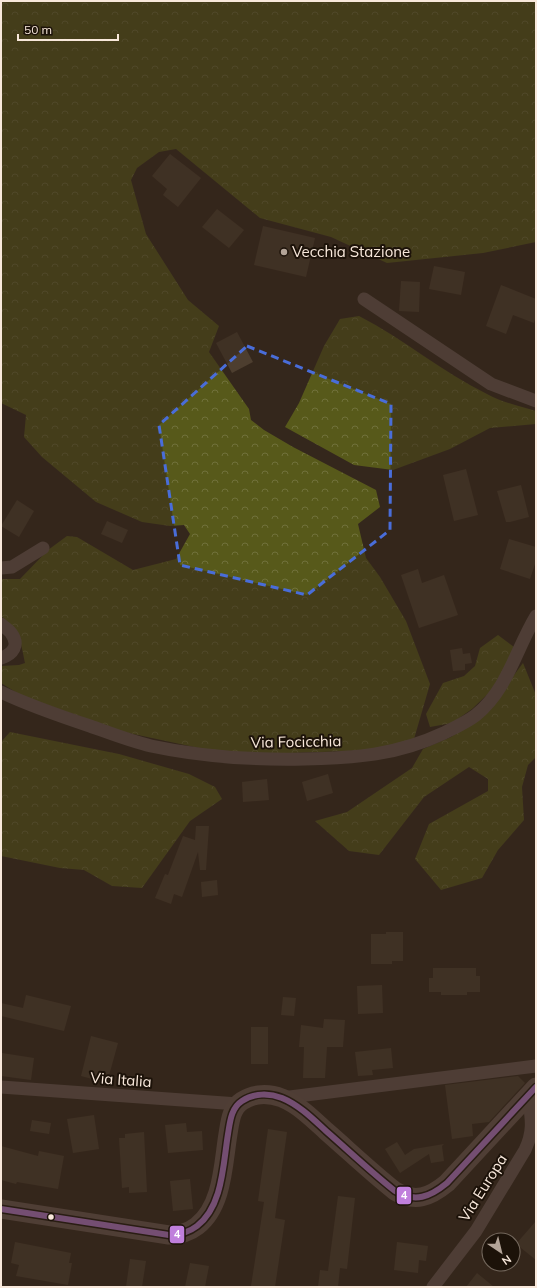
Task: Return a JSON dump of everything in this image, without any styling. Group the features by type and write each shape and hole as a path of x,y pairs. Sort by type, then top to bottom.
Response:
{"main road":[{"path":"1,1210 169,1235 184,1234 201,1223 214,1206 219,1189 233,1111 238,1104 250,1097 258,1095 271,1095 282,1098 305,1113 395,1190 407,1197 416,1198 432,1193 447,1183 532,1091"}],"street":[{"path":"364,299 491,384 536,401"},
{"path":"1,568 12,567 43,548"},
{"name":"Via Focicchia","path":"1,692 42,710 131,740 151,746 185,752 255,759 340,758 373,755 402,749 428,740 464,723 476,715 492,699 504,681 536,616"},
{"path":"1,624 11,632 14,642 12,653 1,658"},
{"path":"282,1098 536,1066"},
{"name":"Via Italia","path":"1,1087 238,1104"},
{"name":"Via Europa","path":"433,1287 476,1231 525,1150 530,1138 532,1126 532,1091"}],"highlighted area":[{"path":"247,346 391,404 390,530 307,595 180,565 159,425"}],"green space":[{"path":"1,1 536,1 536,242 483,253 387,263 331,237 260,218 176,149 159,152 137,168 131,180 146,234 188,300 219,326 209,352 249,409 251,420 264,430 293,447 376,490 380,507 358,524 366,558 380,577 406,621 430,684 414,739 378,750 261,754 208,750 124,732 22,696 1,683 1,666 19,665 25,663 22,649 15,631 12,626 1,616 1,579 20,579 48,550 67,536 77,537 133,570 176,559 190,534 184,525 170,526 142,522 96,502 42,457 24,437 26,415 1,403"},
{"path":"359,316 392,335 454,376 492,397 536,411 536,424 490,428 450,449 393,470 354,465 285,427 299,403 324,346 340,319"},
{"path":"498,635 514,647 496,686 472,709 452,723 430,727 426,714 443,683 464,676 475,666 480,648"},
{"path":"523,663 536,695 536,757 528,765 522,787 524,820 498,850 482,878 441,890 415,859 429,824 488,791 488,779 469,767 424,797 379,855 349,851 315,821 347,812 412,768 423,749 451,737 484,715"},
{"path":"10,732 119,754 189,774 215,787 222,799 190,821 142,888 112,886 84,870 60,868 1,856 1,742"}],"building":[{"path":"170,154 201,178 178,207 163,195 167,189 152,176"},
{"path":"217,209 244,230 229,248 202,227"},
{"name":"Vecchia Stazione","path":"263,226 315,238 306,277 254,265"},
{"path":"434,266 465,272 461,295 429,289"},
{"path":"401,281 420,282 419,312 399,311"},
{"path":"501,285 536,299 536,316 534,323 513,315 506,334 486,326"},
{"path":"237,332 253,362 232,373 216,343"},
{"path":"466,469 478,515 454,521 443,475"},
{"path":"521,485 529,517 506,522 497,491"},
{"path":"17,500 34,511 19,537 1,526"},
{"path":"107,521 128,530 122,543 101,534"},
{"path":"509,539 536,547 536,561 530,579 500,569"},
{"path":"418,569 422,583 444,575 458,615 419,628 401,575"},
{"path":"462,648 463,654 470,653 472,663 465,664 465,670 453,671 450,650"},
{"path":"328,774 333,793 307,801 302,782"},
{"path":"267,779 269,800 243,802 242,782"},
{"path":"196,826 209,826 206,870 200,870 198,852 182,897 174,894 171,904 155,898 165,874 168,875 183,836 195,840"},
{"path":"217,880 218,895 202,897 201,882"},
{"path":"386,932 403,932 403,961 392,961 392,964 371,964 371,934 386,934"},
{"path":"433,968 476,968 476,976 480,976 480,992 467,992 467,995 441,995 441,992 429,992 429,978 433,978"},
{"path":"382,985 383,1013 358,1014 357,986"},
{"path":"26,995 71,1006 64,1031 1,1016 1,1003 23,1008"},
{"path":"283,997 296,998 294,1016 281,1015"},
{"path":"324,1019 345,1020 343,1047 327,1047 325,1078 303,1078 304,1047 299,1047 301,1025 323,1028"},
{"path":"251,1027 268,1027 268,1064 251,1064"},
{"path":"91,1036 118,1043 107,1083 81,1076"},
{"path":"391,1048 393,1068 372,1070 373,1075 358,1076 355,1052"},
{"path":"2,1053 34,1058 31,1080 1,1076"},
{"path":"518,1076 525,1083 489,1122 472,1124 473,1136 452,1139 445,1085"},
{"path":"94,1115 99,1149 73,1153 67,1119"},
{"path":"32,1120 51,1123 49,1134 30,1131"},
{"path":"186,1123 187,1132 202,1131 203,1150 168,1153 165,1125"},
{"path":"268,1129 287,1132 275,1218 285,1220 275,1287 257,1287 251,1286 264,1202 258,1201"},
{"path":"144,1132 147,1192 129,1193 129,1187 122,1188 119,1138 125,1138 125,1134"},
{"path":"397,1142 405,1155 414,1149 444,1144 442,1146 444,1161 431,1163 429,1154 400,1173 385,1149"},
{"path":"1,1146 38,1156 39,1151 64,1156 58,1189 17,1182 16,1184 1,1180"},
{"path":"190,1179 193,1209 173,1211 170,1181"},
{"path":"338,1196 355,1198 347,1269 340,1268 338,1287 318,1287 320,1270 328,1271"},
{"path":"536,1221 536,1260 521,1248 521,1238"},
{"path":"15,1242 71,1253 69,1263 72,1263 68,1285 16,1276 19,1265 11,1263"},
{"path":"397,1242 428,1246 426,1261 419,1260 418,1273 394,1270"},
{"path":"130,1259 146,1261 142,1287 126,1287"},
{"path":"190,1263 209,1266 205,1287 185,1287"},
{"path":"477,1273 494,1287 466,1287"}],"transit line":[{"name":"4","path":"1,1209 169,1235 187,1232 206,1218 217,1196 223,1171 229,1125 235,1107 247,1098 257,1095 272,1095 282,1098 300,1108 395,1191 409,1197 422,1197 435,1192 447,1183 536,1087"}],"place":[{"name":"Vecchia Stazione","path":"284,252"}]}
